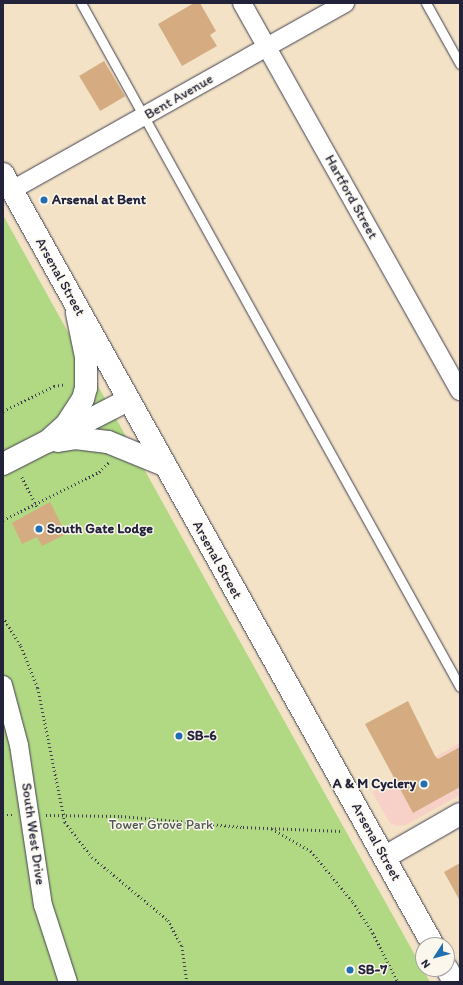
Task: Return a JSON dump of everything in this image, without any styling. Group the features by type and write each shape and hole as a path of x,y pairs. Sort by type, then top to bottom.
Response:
{"main road":[{"name":"Arsenal Street","path":"8,182 164,465 429,937"},
{"path":"47,442 66,425 82,399 86,388 86,357 74,300"},
{"path":"3,464 128,400"},
{"path":"47,442 75,438 108,442 164,465"},
{"path":"385,857 460,814"}],"street":[{"name":"Hartford Street","path":"242,3 460,391"},
{"name":"Bent Avenue","path":"8,182 144,117 345,3"},
{"name":"South West Drive","path":"3,685 20,752 43,904 68,982"}],"lane":[{"path":"81,3 460,687"},
{"path":"426,3 460,64"}],"path":[{"path":"3,411 54,386 72,384"},
{"path":"3,520 102,470 112,456"},
{"path":"22,477 37,507"},
{"path":"3,617 21,646 38,688 47,726 62,815 72,833 92,857 168,920 182,946 187,982"},
{"path":"3,815 16,815"},
{"path":"43,815 342,831"},
{"path":"270,828 303,844 315,856 363,916 398,982"}],"shaded area":[{"path":"460,743 460,795 406,825 397,826 390,823 372,792"}],"green space":[{"name":"Tower Grove Park","path":"3,215 415,955 415,977 427,977 430,982 3,982"}],"building":[{"path":"194,3 200,3 216,31 210,35 217,46 182,66 158,24"},
{"path":"104,61 125,96 100,111 79,76"},
{"name":"South Gate Lodge","path":"50,502 66,534 42,546 37,537 22,544 12,523"},
{"path":"408,701 435,756 438,759 460,747 460,787 413,813 365,724"},
{"path":"460,863 460,901 444,872"}],"place":[{"name":"Arsenal at Bent","path":"44,200"},
{"name":"South Gate Lodge","path":"39,529"},
{"name":"SB-6","path":"179,736"},
{"name":"A & M Cyclery","path":"424,784"},
{"name":"SB-7","path":"350,970"}]}
